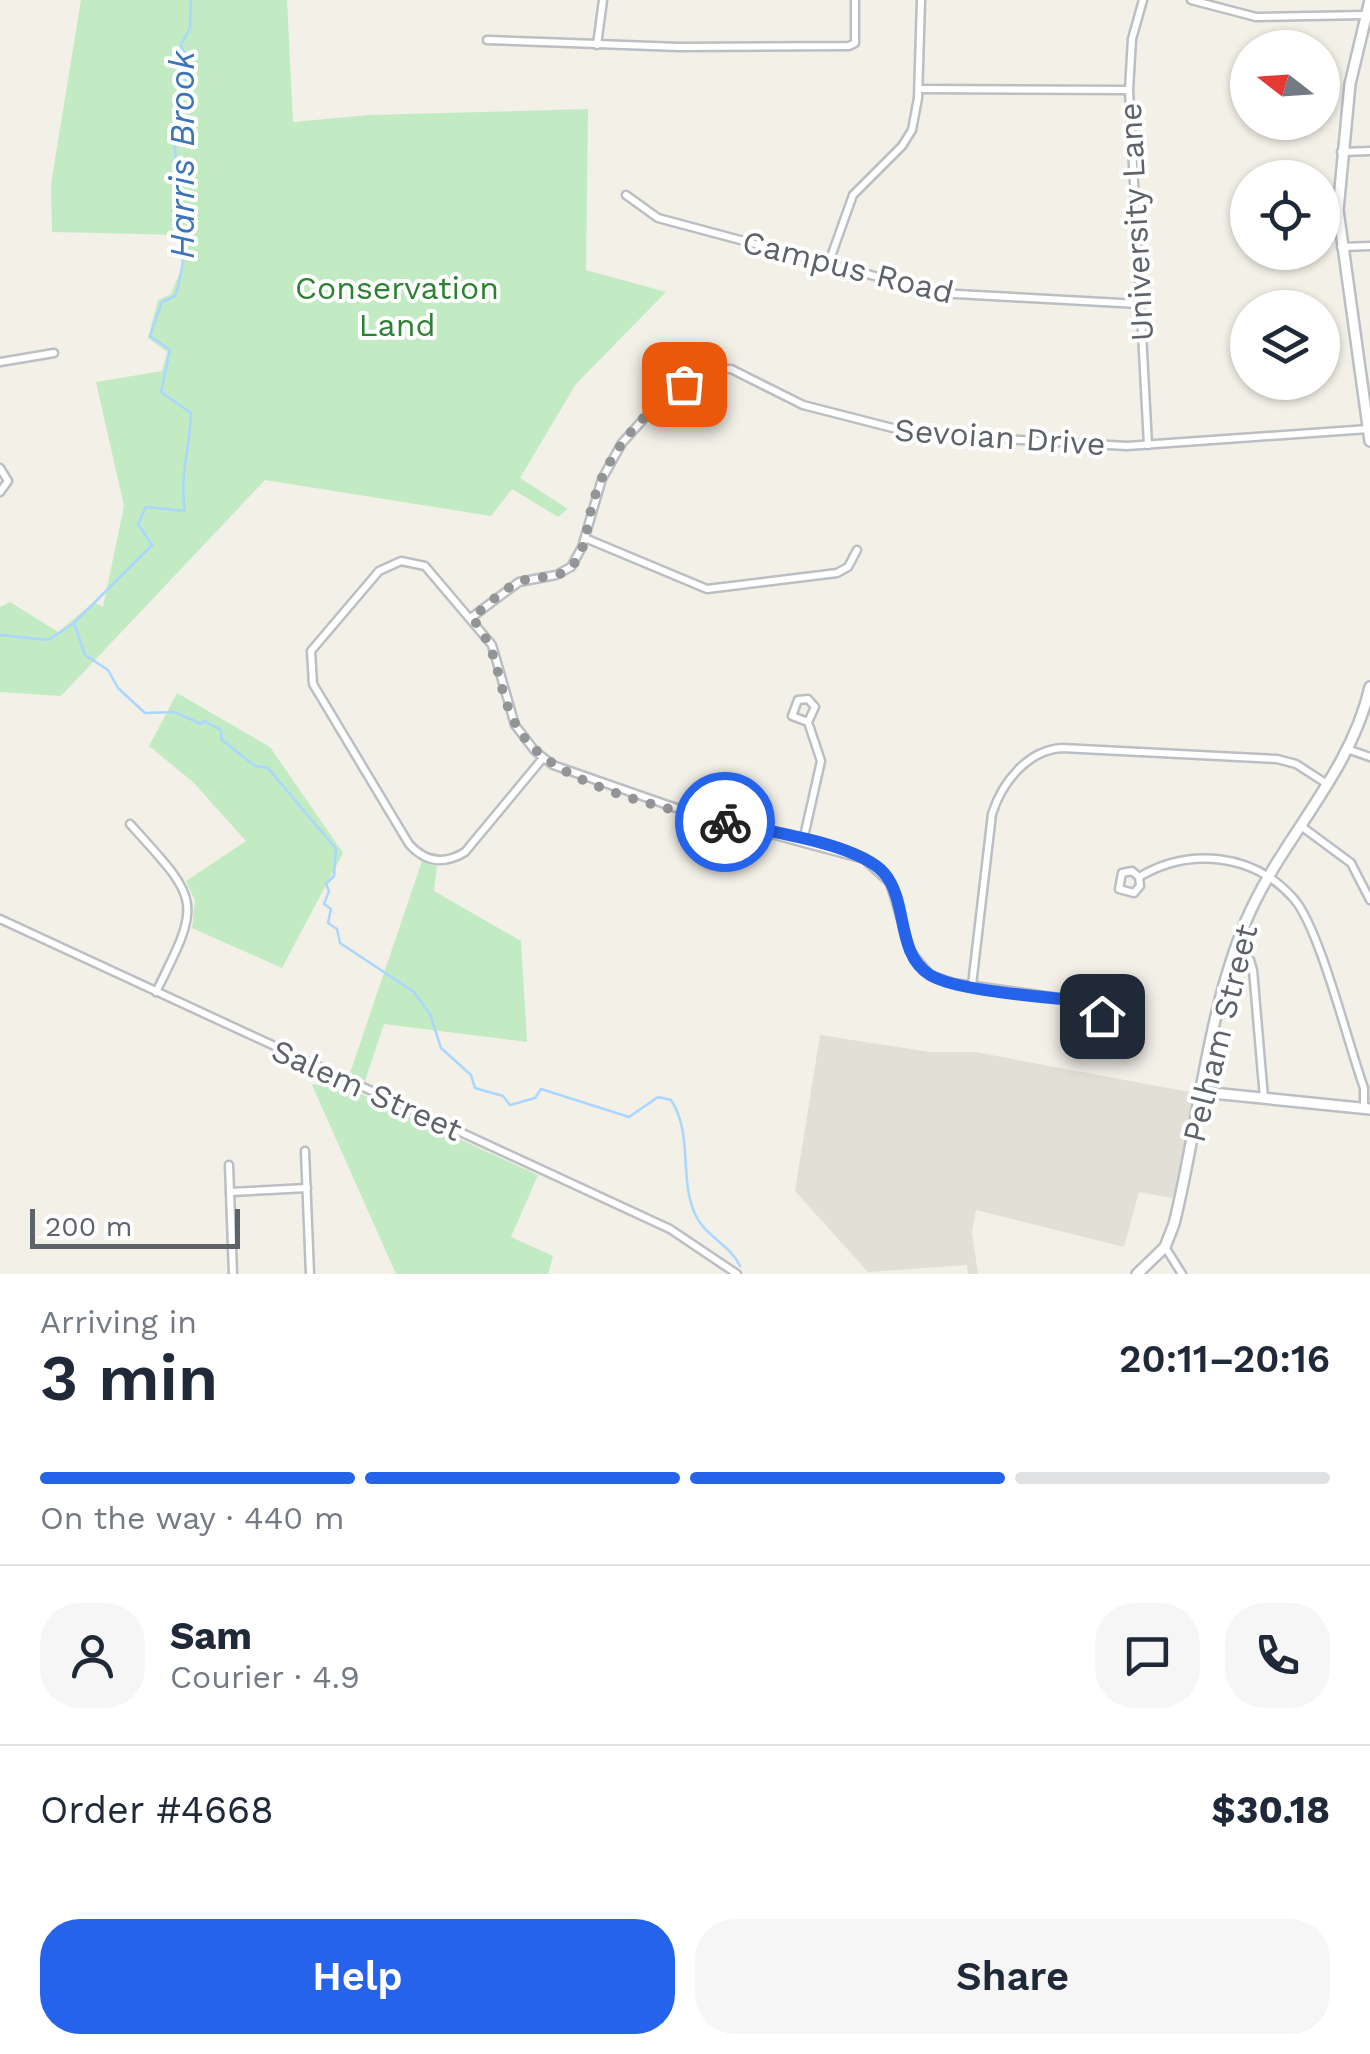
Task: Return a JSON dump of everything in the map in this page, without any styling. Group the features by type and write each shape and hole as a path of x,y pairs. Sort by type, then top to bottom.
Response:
{"street":[{"path":"596,45 603,0"},
{"path":"487,40 596,45 855,44 855,0"},
{"path":"828,266 853,195 908,138 919,89 920,0"},
{"name":"University Lane","path":"1142,0 1132,39 1129,90 1148,445"},
{"path":"1192,0 1256,16 1365,16"},
{"path":"1370,0 1352,65 1342,152 1340,247 1370,441"},
{"path":"919,89 1129,90"},
{"path":"1342,152 1370,152"},
{"name":"Campus Road","path":"626,195 658,218 938,293 1139,304"},
{"path":"1340,247 1370,246"},
{"path":"0,362 54,353"},
{"name":"Sevoian Drive","path":"472,618 519,582 566,571 577,559 597,491 622,443 658,403 714,369 737,372 803,405 896,431 1148,445 1368,429"},
{"path":"0,468 8,481 0,492"},
{"path":"585,538 712,589 837,573 852,561 857,550"},
{"path":"543,758 465,852 448,860 429,859 409,844 311,680 309,660 316,642 390,564 407,561 425,566 472,618 495,652 516,725 543,758 586,780 672,808 851,854 882,871 893,889 916,961 934,977 1088,1002"},
{"name":"Pelham Street","path":"1164,1248 1235,949 1267,880 1347,749 1370,687"},
{"path":"803,841 821,761 808,722"},
{"path":"972,985 994,810 1022,766 1037,753 1062,748 1278,759 1327,784"},
{"path":"1347,749 1370,758"},
{"path":"130,824 174,876 189,904 186,930 156,992"},
{"path":"1301,826 1351,864 1370,900"},
{"path":"1139,877 1168,862 1214,857 1234,860 1293,898 1310,927 1364,1088 1367,1108 1202,1092"},
{"name":"Salem Street","path":"0,919 670,1229 737,1274"},
{"path":"1235,949 1252,965 1264,1098"},
{"path":"305,1152 310,1274"},
{"path":"230,1164 234,1274"},
{"path":"230,1192 307,1188"},
{"path":"1138,1274 1164,1248 1182,1274"}],"shaded area":[{"path":"820,1035 930,1052 975,1052 1195,1093 1173,1198 1139,1192 1124,1247 976,1210 972,1233 978,1274 968,1274 967,1265 868,1272 795,1191"}],"green space":[{"name":"Conservation Land","path":"81,0 287,0 293,122 369,115 588,109 586,270 666,292 576,384 520,478 568,509 558,517 512,489 491,516 265,480 61,696 0,692 0,607 10,602 58,632 94,602 103,607 124,506 96,382 162,371 167,352 148,338 158,300 171,294 183,264 181,235 52,232 51,184"},
{"path":"177,693 270,747 343,853 282,968 192,928 195,901 186,881 246,841 193,782 149,746"},
{"path":"422,861 437,866 434,891 521,941 527,1042 384,1024 365,1081 350,1073"},
{"path":"335,1082 538,1175 511,1237 553,1256 548,1274 396,1274 312,1085"}],"waterway":[{"name":"Harris Brook","path":"191,0 190,28 181,45 186,73 175,142 183,229 181,273 175,296 162,302 150,336 170,350 161,392 191,413 183,486 185,511 146,507 138,524 152,545 74,623 85,655 108,670 118,688 145,713 175,712 201,724 204,721 221,730 222,740 255,766 268,768 336,849 334,876 326,884 329,891 324,904 331,909 328,923 337,929 340,943 414,992 430,1014 441,1048 471,1075 475,1088 503,1096 510,1105 535,1098 541,1089 629,1117 658,1097 671,1100 682,1127 695,1214 740,1266"},
{"path":"0,635 48,640 73,624"}],"way so far":[{"path":"684,384 649,412 615,454 597,491 582,547 571,567 556,576 514,584 472,618 495,652 516,725 543,758 586,780 725,822"}],"route":[{"path":"725,822 844,851 876,866 893,889 911,952 922,969 934,977 957,984 1088,1002 1091,1013 1102,1016"}]}
